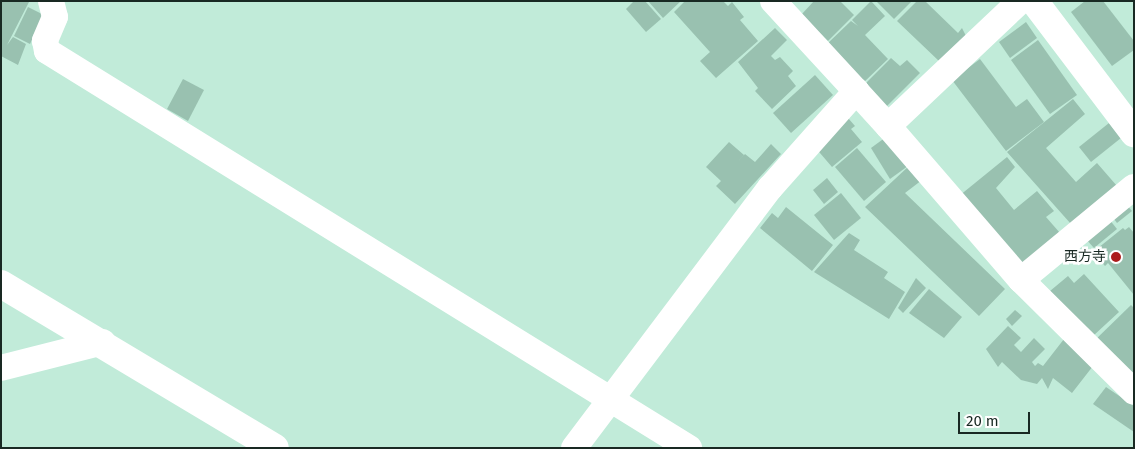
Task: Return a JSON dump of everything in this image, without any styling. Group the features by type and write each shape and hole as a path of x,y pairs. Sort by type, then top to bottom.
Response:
{"street":[{"path":"51,1 55,17 45,41 47,51 611,398 689,448"},
{"path":"773,1 888,126 1021,280 1134,392"},
{"path":"888,126 1020,1"},
{"path":"1034,1 1134,133"},
{"path":"574,448 770,188 856,92"},
{"path":"1021,280 1134,187"},
{"path":"1,284 103,342 275,448"},
{"path":"1,368 103,342"}],"building":[{"path":"1,1 29,2 7,45 13,37 26,44 18,65 1,56"},
{"path":"634,1 645,1 661,19 646,32 626,9"},
{"path":"648,1 681,1 663,18"},
{"path":"685,1 723,1 728,6 732,2 744,17 740,20 758,41 716,78 700,61 710,52 674,12"},
{"path":"814,1 840,1 854,15 828,41 801,15"},
{"path":"871,1 885,16 865,35 888,59 862,84 828,43 851,21 858,26 852,20"},
{"path":"876,1 912,1 894,19"},
{"path":"917,1 925,1 958,33 962,28 966,36 940,62 897,21"},
{"path":"1085,1 1103,1 1134,41 1134,50 1112,66 1071,12"},
{"path":"28,7 44,15 30,44 14,36"},
{"path":"1026,22 1037,38 1010,58 999,42"},
{"path":"775,28 787,40 771,56 775,60 780,57 793,71 788,76 796,86 772,109 755,91 758,88 738,62"},
{"path":"1038,40 1077,95 1050,114 1011,60"},
{"path":"891,58 900,66 907,60 920,73 886,107 864,85"},
{"path":"980,59 1016,107 1027,99 1044,122 1006,151 952,80"},
{"path":"815,75 833,95 791,133 773,113"},
{"path":"183,79 204,90 188,121 167,109"},
{"path":"1073,99 1085,114 1046,148 1076,182 1097,163 1117,186 1071,224 1007,152"},
{"path":"848,118 855,126 851,129 862,142 832,167 814,146"},
{"path":"1109,123 1121,138 1091,162 1079,147"},
{"path":"886,137 908,166 890,179 871,148"},
{"path":"729,142 744,155 734,166 745,154 755,162 771,144 781,154 735,204 716,186 721,181 706,167"},
{"path":"857,148 886,182 864,201 835,167"},
{"path":"1007,157 1015,167 996,188 1014,210 1037,191 1054,211 1046,217 1060,233 1020,267 959,196"},
{"path":"910,165 922,180 905,193 1005,289 979,316 865,207"},
{"path":"827,178 838,192 824,204 813,190"},
{"path":"841,193 861,218 834,240 814,215"},
{"path":"1126,204 1132,211 1117,223 1111,215"},
{"path":"786,207 833,245 812,271 760,228 772,213 778,218"},
{"path":"1109,219 1117,229 1094,248 1085,238"},
{"name":"西方寺","path":"1129,227 1134,233 1134,295 1108,263 1105,266 1093,252 1123,228 1125,230"},
{"path":"849,233 860,240 854,250 888,272 884,278 905,292 889,319 814,272"},
{"path":"1084,274 1119,312 1093,336 1050,291 1068,276 1074,283"},
{"path":"916,278 926,288 903,313 898,308"},
{"path":"929,289 962,317 944,338 909,313"},
{"path":"1131,305 1134,308 1134,385 1092,343"},
{"path":"1015,310 1022,316 1012,326 1006,319"},
{"path":"1008,326 1021,338 1014,345 1021,352 1034,338 1045,349 1032,362 1035,366 1038,363 1043,366 1064,339 1093,366 1072,393 1053,378 1048,389 1042,378 1037,384 1021,380 1002,362 998,367 986,349"},
{"path":"1106,387 1134,406 1134,432 1093,404"}],"place":[{"name":"西方寺","path":"1116,257"}]}
